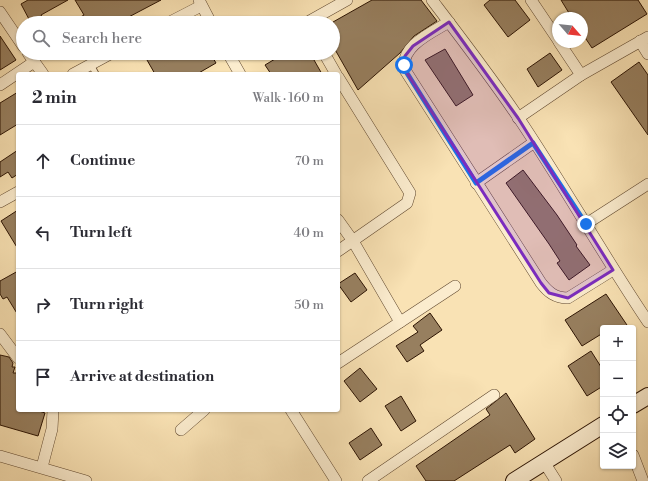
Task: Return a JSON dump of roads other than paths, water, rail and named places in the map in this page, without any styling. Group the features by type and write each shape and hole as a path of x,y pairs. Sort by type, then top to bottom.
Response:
{"street":[{"path":"319,16 347,0"},
{"path":"432,0 518,118 586,224 613,270 648,322"},
{"path":"531,0 552,31"},
{"path":"179,16 200,3 207,16"},
{"path":"0,12 16,36"},
{"path":"449,22 413,46 405,56 404,65 405,70 476,183 549,293 563,298 568,298 613,270"},
{"path":"518,118 581,75 644,39 648,54"},
{"path":"564,48 581,75"},
{"path":"0,85 29,60"},
{"path":"32,60 42,72"},
{"path":"81,72 93,69 104,60"},
{"path":"236,60 239,72"},
{"path":"328,60 335,72"},
{"path":"340,80 410,193 407,203 340,251"},
{"path":"476,183 533,143"},
{"path":"586,224 648,184"},
{"path":"0,202 16,193"},
{"path":"340,223 353,241 400,322"},
{"path":"340,362 455,286"},
{"path":"0,334 16,355"},
{"path":"368,481 494,395"},
{"path":"636,403 648,396"},
{"path":"42,467 52,429 53,412"},
{"path":"181,430 202,412"},
{"path":"292,412 336,481"},
{"path":"514,481 600,427"},
{"path":"0,456 86,481"},
{"path":"544,462 556,481"},
{"path":"636,463 643,481"}]}
